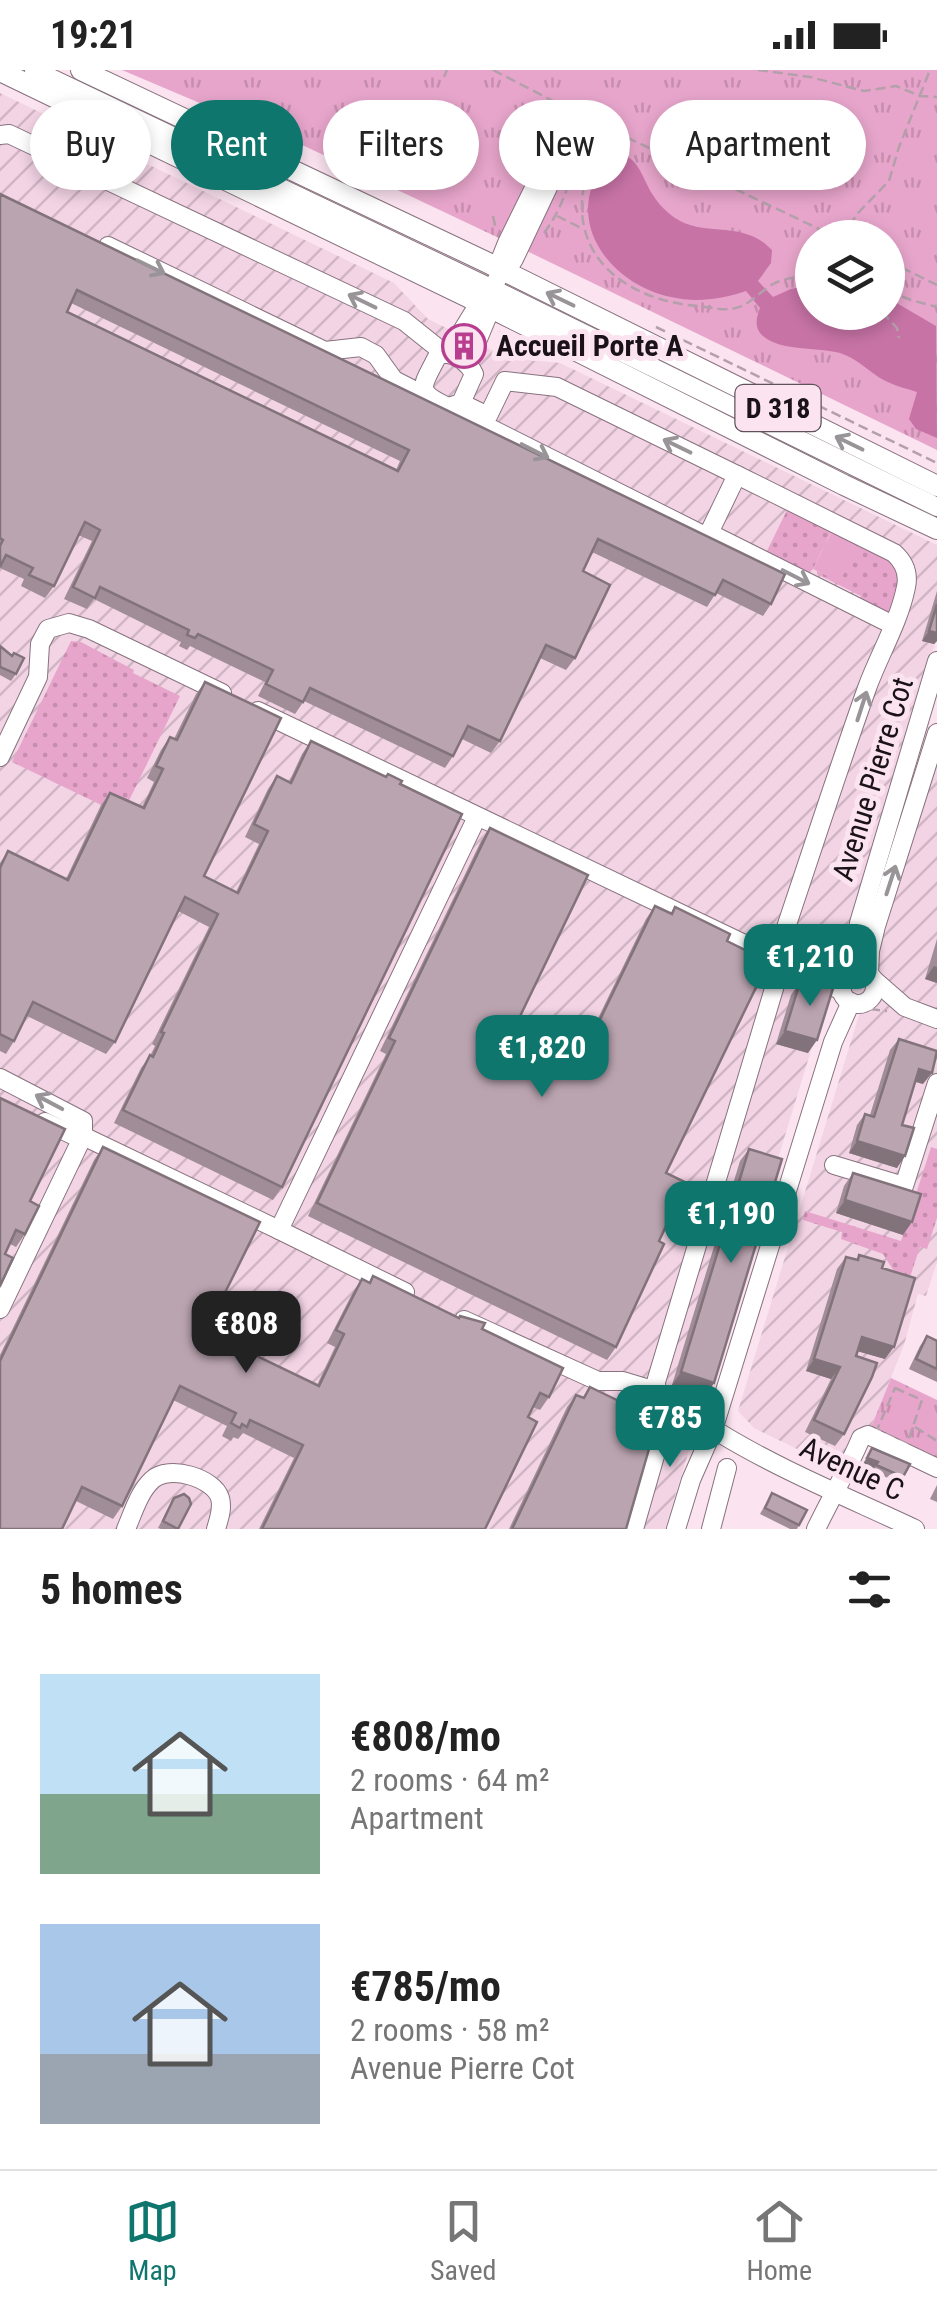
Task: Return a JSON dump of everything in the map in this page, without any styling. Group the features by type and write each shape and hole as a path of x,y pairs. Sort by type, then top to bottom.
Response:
{"main road":[{"name":"D 318","path":"81,70 668,351 937,486"},
{"name":"D 318","path":"4,75 501,271 844,485 937,529"}],"street":[{"path":"34,70 501,271 937,507"},
{"path":"0,135 9,134 404,321 446,354 468,363 474,374 454,405"},
{"path":"468,363 481,327 475,310 546,190"},
{"path":"87,236 325,350 360,347 376,355 394,380 428,397 488,416 505,381 558,388 894,552 905,567 906,588 868,686 778,961 656,1382 661,1439 634,1529"},
{"path":"428,397 423,384 436,357 446,354 481,327"},
{"path":"454,405 703,535 709,533 893,625"},
{"path":"709,533 737,475"},
{"path":"0,757 38,677 40,644 48,629 69,623 230,697"},
{"name":"Avenue Pierre Cot","path":"923,769 937,661"},
{"path":"248,706 778,961 807,963 861,990 937,1019"},
{"name":"Avenue Pierre Cot","path":"676,1529 691,1480 713,1430 832,1042 861,990 859,923 937,732"},
{"path":"279,1230 477,817"},
{"path":"0,1078 83,1122 84,1136 0,1309"},
{"path":"834,1165 904,1186 937,1082"},
{"path":"31,1114 77,1137 84,1136 420,1300"},
{"name":"Avenue C","path":"456,1317 598,1380 624,1380 660,1408 674,1406 688,1411 713,1430 785,1468 915,1529"},
{"path":"816,1529 861,1438 868,1436 937,1468"},
{"path":"711,1529 727,1468"},
{"path":"126,1529 144,1489 154,1477 167,1472 181,1472 215,1488 221,1508 216,1529"}],"path":[{"path":"444,77 447,70"},
{"path":"493,70 552,100"},
{"path":"758,70 864,91 896,86 920,96 937,97"},
{"path":"853,220 889,181 930,70"},
{"path":"630,139 798,220"},
{"path":"583,190 582,221 590,249 606,269 655,298 684,306 728,310 748,303 772,284 795,278"},
{"path":"905,269 937,285"},
{"path":"905,297 937,307"},
{"path":"649,324 937,462"},
{"path":"481,327 500,331 502,339"},
{"path":"897,330 899,338"},
{"path":"895,1388 922,1400 913,1426 907,1444 877,1430 895,1388"},
{"path":"913,1426 937,1441"}],"shaded area":[{"path":"0,93 30,107 30,190 151,190 151,166 171,175 171,190 201,190 394,283 428,319 508,358 560,363 937,545 937,637 665,1529 0,1529"},
{"path":"630,159 655,198 675,218 699,227 749,235 772,250 771,263 758,281 773,297 795,288 795,330 905,330 905,308 936,326 937,438 916,429 909,419 917,392 885,380 840,353 789,346 763,336 757,323 760,308 746,291 690,300 653,292 635,283 606,258 596,242 588,206 591,190 630,190"},
{"path":"937,760 937,1262 926,1296 918,1294 904,1345 869,1432 858,1427 844,1460 834,1467 754,1428 738,1411"}],"green space":[{"path":"122,70 937,70 937,450 398,190 479,190 479,100 323,100 323,155 303,145 303,100 193,100"},
{"path":"790,504 860,539 902,568 890,618 858,603 861,596 817,574 840,581 831,532 808,574 764,557"},
{"path":"832,531 858,543 840,582 813,569"},
{"path":"71,641 81,642 180,696 122,815 12,762"},
{"path":"931,1147 937,1149 937,1218 927,1249 920,1247 909,1280 895,1273 883,1254 841,1239 842,1232 803,1220 805,1211 901,1241"},
{"path":"891,1378 937,1400 937,1465 869,1432"}],"building":[{"path":"0,194 785,574 771,604 723,580 715,595 598,539 583,571 610,585 575,658 546,645 500,741 468,726 453,756 310,688 303,702 266,684 273,670 198,634 195,638 187,635 189,630 100,587 95,598 73,587 100,530 85,522 54,586 29,575 33,568 6,555 0,567","holes":["77,290 409,450 398,471 67,312"]},
{"path":"937,604 937,633 929,631"},
{"path":"0,646 12,656 14,653 24,658 16,674 0,667"},
{"path":"205,682 281,718 204,876 238,893 268,831 254,824 277,776 291,783 311,741 386,777 388,774 402,781 400,784 462,814 282,1187 123,1110 150,1055 153,1057 164,1033 161,1032 218,914 185,897 115,1042 33,1002 14,1041 0,1034 0,868 8,851 68,880 110,793 144,808 163,769 156,766 170,737 177,740"},
{"path":"490,828 588,875 511,1035 577,1067 655,906 672,914 675,907 730,934 727,941 761,958 754,971 762,975 666,1173 687,1183 683,1191 704,1196 697,1218 673,1211 659,1241 664,1244 616,1347 317,1203 395,1041 389,1038"},
{"path":"816,980 834,985 817,1040 785,1031 800,982 814,986"},
{"path":"899,1039 937,1051 932,1073 919,1069 902,1125 914,1128 905,1156 857,1141 865,1114 874,1117"},
{"path":"0,1098 65,1129 30,1201 39,1206 25,1234 16,1230 5,1254 13,1258 0,1286"},
{"path":"103,1147 260,1222 212,1319 241,1333 236,1346 319,1386 344,1334 336,1330 362,1279 370,1283 373,1276 459,1318 485,1323 482,1329 563,1368 549,1397 540,1393 528,1417 537,1422 485,1529 262,1529 303,1445 250,1420 247,1427 242,1424 240,1428 231,1423 236,1413 180,1386 122,1506 82,1487 62,1529 0,1529 0,1361"},
{"path":"749,1149 782,1159 714,1383 681,1372"},
{"path":"853,1173 921,1194 912,1222 845,1200"},
{"path":"859,1255 884,1262 882,1268 915,1278 894,1347 862,1337 856,1356 877,1363 844,1434 814,1420 840,1367 814,1359 846,1257 858,1260"},
{"path":"927,1336 937,1341 937,1369 916,1359"},
{"path":"590,1387 658,1420 626,1529 512,1529 576,1395 584,1398"},
{"path":"872,1448 910,1464 903,1477 867,1458"},
{"path":"772,1493 807,1510 799,1525 765,1508"},
{"path":"184,1494 191,1504 178,1529 163,1521 174,1498"}],"place":[{"name":"Accueil Porte A","path":"464,346"}]}
